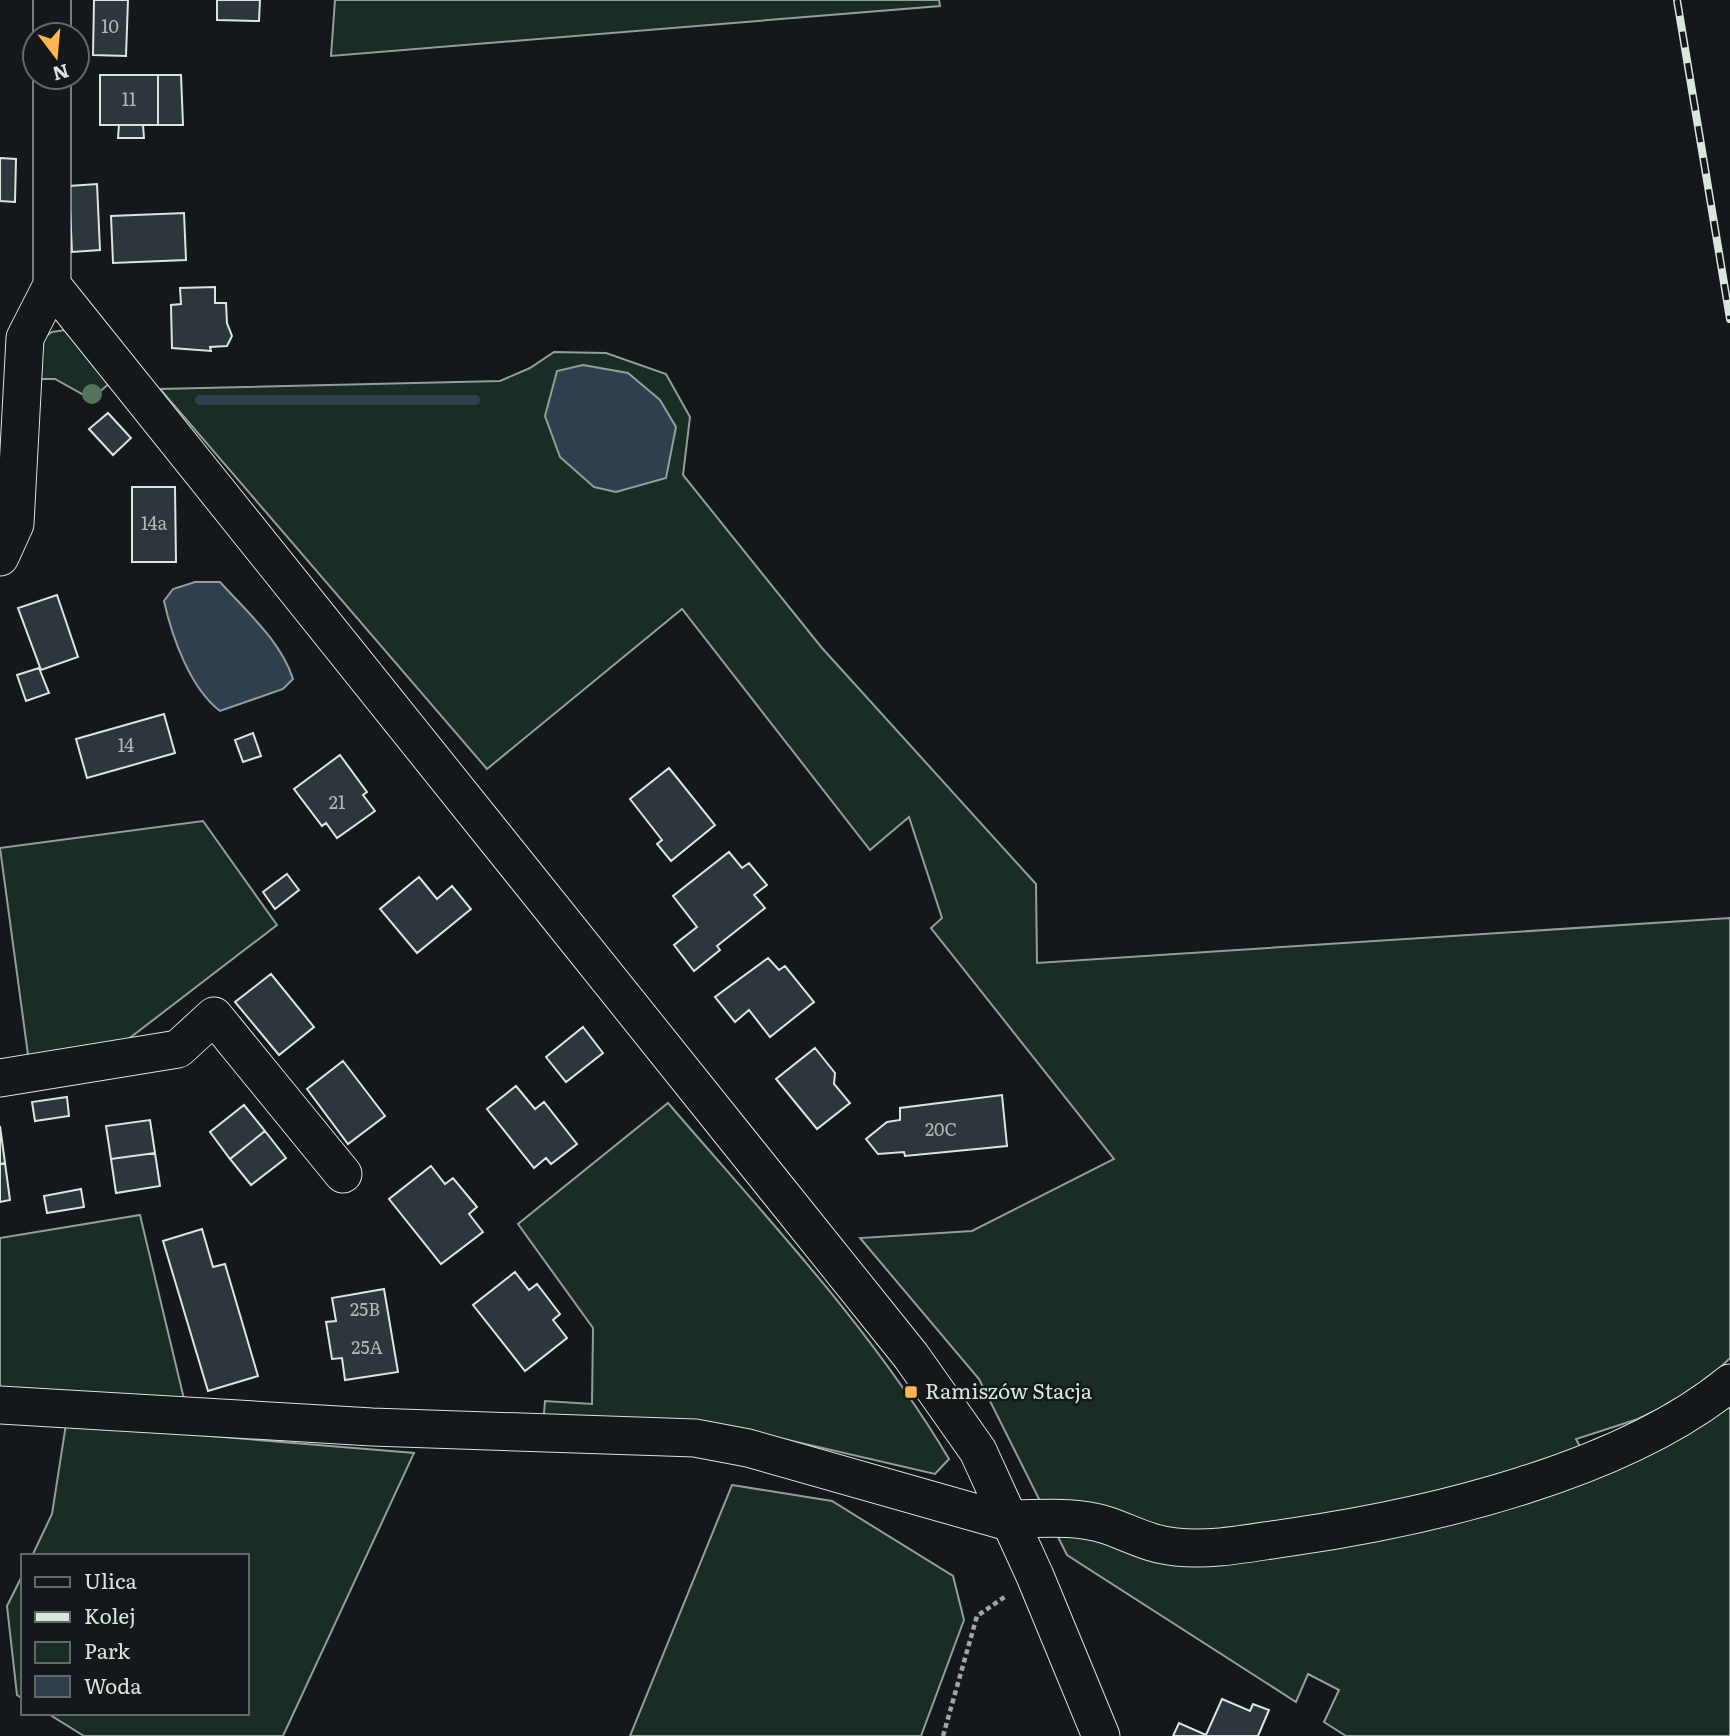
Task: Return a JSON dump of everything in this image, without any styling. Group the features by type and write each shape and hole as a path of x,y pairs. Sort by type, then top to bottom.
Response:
{"street":[{"path":"52,0 52,21"},
{"path":"0,557 15,524 25,338 52,285 52,91"},
{"path":"52,285 911,1356 978,1451 1050,1610 1101,1736"},
{"path":"0,1078 178,1049 215,1016 343,1174"},
{"path":"0,1405 372,1427 695,1438 748,1448 1011,1521 1073,1518 1105,1525 1148,1543 1217,1548 1325,1532 1427,1511 1523,1485 1632,1443 1707,1401 1730,1383"}],"path":[{"path":"943,1736 977,1616 1035,1576"}],"green space":[{"path":"335,0 939,0 940,6 331,56"},
{"path":"65,330 110,383 91,399 55,379 32,379 43,338 52,332"},
{"path":"554,352 606,353 666,374 690,417 683,475 822,648 1036,884 1037,963 1730,918 1730,1358 1696,1391 1638,1419 1576,1439 1593,1471 1730,1403 1730,1736 1346,1736 1324,1722 1339,1690 1308,1674 1296,1702 1067,1555 979,1379 860,1238 972,1231 1114,1159 931,928 942,918 909,817 870,850 682,609 487,769 160,389 500,381 530,368"},
{"path":"203,821 277,925 114,1050 29,1062 0,848"},
{"path":"668,1103 780,1231 886,1365 949,1459 935,1474 762,1434 543,1426 545,1401 592,1404 593,1328 518,1224"},
{"path":"140,1215 184,1399 0,1388 0,1238"},
{"path":"66,1424 414,1453 283,1736 84,1736 50,1715 248,1715 248,1554 33,1554 52,1514"},
{"path":"732,1485 832,1501 953,1576 964,1620 921,1736 630,1736"},
{"path":"21,1578 21,1698 17,1695 7,1606"}],"water":[{"path":"583,365 628,373 660,400 676,427 666,478 616,492 594,487 560,457 545,416 557,371"},
{"path":"195,582 220,582 262,627 280,652 293,679 283,689 220,711 209,701 184,661 164,601 173,589"}],"building":[{"path":"94,0 128,0 126,56 93,55"},
{"path":"217,0 260,0 259,21 217,20"},
{"path":"100,75 158,75 158,125 100,125"},
{"path":"158,75 181,75 183,125 158,125"},
{"path":"119,125 143,125 144,138 118,138"},
{"path":"0,158 16,159 15,202 0,201"},
{"path":"97,184 100,250 72,252 69,186"},
{"path":"184,213 186,260 113,263 111,216"},
{"path":"215,287 215,303 226,303 227,323 232,336 227,346 210,347 211,351 172,348 171,305 181,304 180,288"},
{"path":"108,413 131,438 113,455 89,429"},
{"path":"132,487 175,487 176,562 132,562"},
{"path":"57,595 78,657 41,670 18,608"},
{"path":"39,668 49,693 26,701 17,675"},
{"path":"164,714 175,753 87,778 76,739"},
{"path":"253,733 261,756 243,762 235,740"},
{"path":"340,755 367,792 363,795 375,811 337,838 326,823 322,826 294,789"},
{"path":"669,768 715,825 671,861 657,844 662,840 630,799"},
{"path":"729,852 742,868 749,863 767,885 754,895 765,908 717,946 720,950 694,971 674,945 697,927 673,896"},
{"path":"287,874 299,890 275,909 263,892"},
{"path":"419,877 437,899 452,886 471,909 417,953 380,909"},
{"path":"768,958 779,970 785,966 814,1002 770,1037 749,1010 735,1022 715,997"},
{"path":"271,974 314,1027 279,1055 235,1002"},
{"path":"583,1027 603,1053 566,1082 546,1057"},
{"path":"815,1048 835,1073 834,1084 850,1103 817,1129 776,1079"},
{"path":"343,1061 385,1116 348,1144 307,1089"},
{"path":"516,1086 535,1109 544,1102 577,1144 551,1164 546,1158 534,1168 487,1109"},
{"path":"1002,1095 1007,1146 905,1156 904,1152 878,1154 866,1139 887,1122 900,1120 900,1108"},
{"path":"67,1097 69,1116 35,1121 32,1102"},
{"path":"244,1105 265,1131 230,1159 210,1132"},
{"path":"150,1120 155,1153 111,1159 106,1126"},
{"path":"0,1126 5,1163 0,1164"},
{"path":"265,1131 286,1158 251,1185 230,1159"},
{"path":"155,1153 160,1186 116,1193 111,1159"},
{"path":"5,1163 10,1200 0,1202 0,1164"},
{"path":"431,1166 445,1184 453,1178 477,1207 469,1214 483,1232 441,1264 389,1199"},
{"path":"81,1189 84,1207 47,1213 44,1196"},
{"path":"202,1229 213,1267 225,1264 258,1376 208,1391 163,1241"},
{"path":"515,1272 529,1290 537,1284 560,1314 553,1320 567,1338 525,1371 473,1305"},
{"path":"384,1289 398,1372 345,1380 342,1358 332,1359 326,1322 336,1321 332,1298"},
{"path":"1222,1699 1250,1711 1253,1704 1269,1710 1258,1736 1173,1736 1179,1723 1206,1735"}],"waterway":[{"path":"200,400 475,400"}],"railway":[{"path":"1677,0 1730,319"}],"place":[{"name":"Ramiszów Stacja","path":"911,1392"}]}
